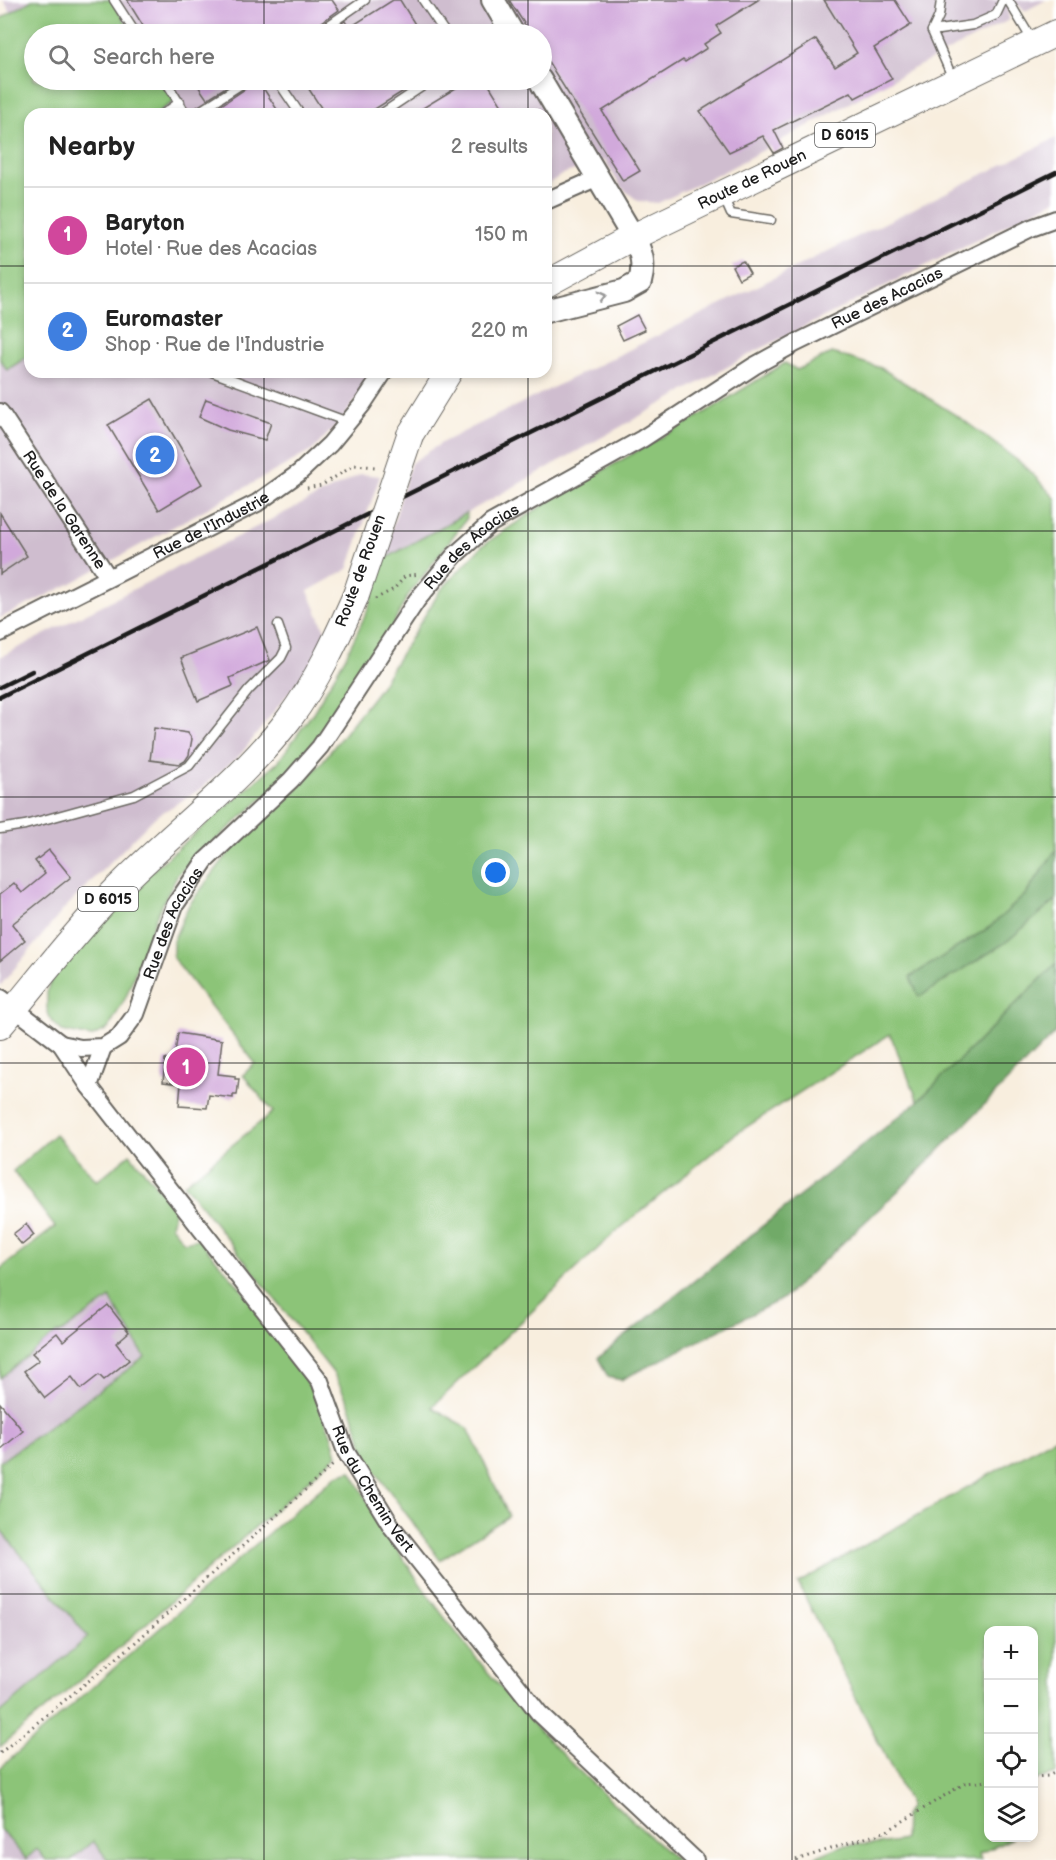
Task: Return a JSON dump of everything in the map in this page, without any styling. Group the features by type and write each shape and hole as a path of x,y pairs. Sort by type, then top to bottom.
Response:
{"main road":[{"path":"493,0 507,24"},
{"name":"Route de Rouen","path":"552,281 633,237 1045,38"},
{"path":"546,90 633,237 641,252 644,267 640,282 624,291 552,309"},
{"name":"Route de Rouen","path":"4,1008 105,878 228,785 259,754 300,702 362,597 401,457 410,435 445,378"}],"street":[{"path":"552,198 598,178"},
{"name":"Rue des Acacias","path":"103,1047 119,1037 136,1014 175,905 205,861 291,780 320,747 417,600 455,555 484,529 642,439 754,366 796,343 1031,228 1056,219"},
{"name":"Rue de l'Industrie","path":"0,633 257,503 299,473 330,444 349,422 380,378"},
{"name":"Rue de la Garenne","path":"0,412 108,577"},
{"name":"Rue du Chemin Vert","path":"4,1008 61,1044 89,1086 320,1381 346,1452 392,1527 539,1713 695,1860"},
{"path":"61,1044 81,1048 103,1047 89,1086"}],"lane":[{"path":"114,0 130,24"},
{"path":"330,24 365,0"},
{"path":"423,0 439,24"},
{"path":"940,0 939,16 932,31 954,82"},
{"path":"932,31 973,25 996,15 1005,0 1045,38"},
{"path":"172,90 183,108"},
{"path":"204,108 232,90"},
{"path":"284,90 296,108"},
{"path":"390,108 417,90"},
{"path":"172,108 180,102"},
{"path":"722,194 731,214 771,220"},
{"path":"228,378 349,422"},
{"path":"0,829 25,825 134,795 189,766 249,690 281,658 286,648 278,625"}],"path":[{"path":"300,489 322,485 355,465 375,467 381,462"},
{"path":"362,597 378,599 394,589 405,576"},
{"path":"0,1753 129,1648 316,1482 346,1452"},
{"path":"1038,1777 1048,1776 1056,1772"},
{"path":"796,1860 887,1831 965,1783 984,1781"}],"shaded area":[{"path":"3,0 1046,0 1025,11 1017,4 1008,10 1009,20 899,76 723,172 658,203 638,201 621,187 604,160 563,174 552,181 552,108 24,108 24,378 372,378 345,415 313,450 66,586 0,618 0,19 11,12"},
{"path":"1056,138 1056,200 754,352 383,560 411,463 443,442"},
{"path":"361,474 380,476 348,569 308,591 327,635 311,664 241,754 199,790 155,817 65,908 0,986 0,657"},
{"path":"111,1298 145,1357 0,1462 0,1378 57,1333 61,1333"},
{"path":"0,1529 88,1637 0,1713"},
{"path":"0,1829 26,1859 37,1849 46,1860 0,1860"},
{"path":"93,1841 108,1860 71,1860"}],"green space":[{"path":"32,0 112,0 127,24 24,24 24,90 168,90 175,101 164,108 24,108 24,359 7,370 0,359 0,19"},
{"path":"832,353 881,368 962,419 1025,466 1056,499 1056,850 1026,894 990,927 910,977 919,997 1005,943 1056,900 1056,964 918,1101 890,1034 734,1135 612,1235 432,1407 468,1428 509,1516 440,1560 369,1463 350,1406 334,1374 184,1184 273,1112 243,1075 255,1063 173,958 173,941 189,905 234,846 283,804 322,762 379,689 440,591 483,545 551,500 711,409 785,363 797,370"},
{"path":"466,513 467,518 407,597 391,629 336,714 282,781 178,874 156,917 126,997 108,1029 91,1037 62,1031 51,1021 47,1009 47,990 55,974 132,888 278,762 314,711 346,656 369,607 383,560"},
{"path":"1056,850 1056,900 1005,943 919,997 910,977 990,927 1026,894"},
{"path":"1056,964 1056,1032 914,1176 784,1298 621,1380 608,1377 598,1358 918,1101"},
{"path":"55,1134 97,1181 130,1154 175,1208 171,1226 184,1242 198,1239 240,1287 281,1340 315,1396 328,1425 337,1455 114,1652 0,1747 0,1713 88,1637 0,1529 0,1462 145,1357 110,1298 61,1333 57,1333 0,1378 0,1269 55,1227 13,1171"},
{"path":"1056,1437 1056,1774 1038,1779 1038,1626 984,1626 984,1842 1004,1842 979,1854 981,1860 808,1860 843,1845 879,1844 904,1840 905,1815 910,1805 798,1583"},
{"path":"351,1471 418,1581 470,1651 526,1716 570,1762 676,1860 108,1860 93,1841 71,1860 46,1860 37,1849 26,1859 0,1829 0,1768 280,1523 337,1475"}],"building":[{"path":"127,0 332,0 339,10 319,24 142,24"},
{"path":"393,0 400,0 415,24 355,24"},
{"path":"509,0 758,0 716,26 721,33 704,44 707,48 685,62 683,60 602,111 640,171 623,181 552,68 552,24 525,24"},
{"path":"824,0 895,0 911,25 874,48 892,79 855,98 851,92 774,130 783,148 774,153 763,136 729,152 700,111 816,39 835,67 857,53"},
{"path":"201,90 221,90 207,99"},
{"path":"244,90 264,90 276,108 217,108"},
{"path":"309,90 405,90 377,108 321,108"},
{"path":"453,90 492,90 503,108 423,108"},
{"path":"743,261 750,273 739,279 732,266"},
{"path":"637,315 645,330 623,340 616,326"},
{"path":"152,399 202,484 159,510 108,425"},
{"path":"206,399 271,423 265,440 228,430 199,417"},
{"path":"0,513 27,556 0,574"},
{"path":"257,627 270,660 230,678 233,686 198,701 181,658"},
{"path":"154,728 188,733 192,739 189,755 185,761 180,764 150,760"},
{"path":"49,850 71,877 12,924 25,940 0,961 0,894 14,883 22,893 45,874 35,861"},
{"path":"178,1033 222,1040 218,1074 235,1076 235,1079 239,1079 237,1095 233,1095 233,1098 209,1095 207,1108 179,1106 181,1084 163,1082 165,1059 174,1060"},
{"path":"26,1224 34,1235 22,1245 13,1234"},
{"path":"108,1305 129,1332 116,1343 129,1360 104,1380 99,1375 81,1389 72,1377 45,1398 24,1371 39,1360 32,1353 57,1333 63,1341"},
{"path":"0,1403 23,1431 0,1450"}],"railway":[{"path":"0,697 1056,172"},
{"path":"0,687 32,671"}],"place":[{"name":"Euromaster","path":"155,455"},
{"name":"Baryton","path":"186,1067"}]}
